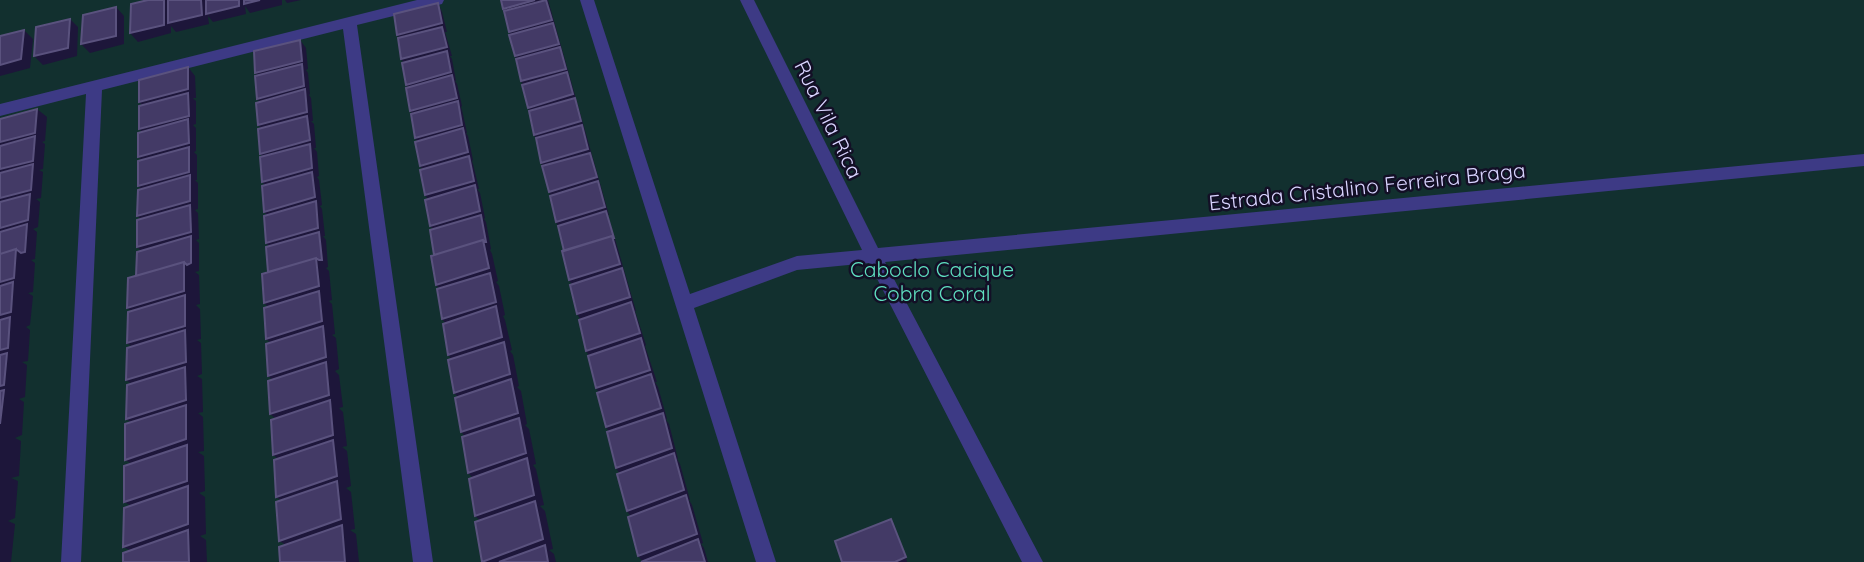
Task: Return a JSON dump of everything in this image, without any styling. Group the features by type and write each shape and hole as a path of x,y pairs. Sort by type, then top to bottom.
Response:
{"street":[{"path":"0,110 437,0"},
{"path":"587,0 766,562"},
{"name":"Rua Vila Rica","path":"747,0 874,257 1033,562"},
{"path":"349,22 423,562"},
{"path":"71,562 94,86"},
{"name":"Estrada Cristalino Ferreira Braga","path":"684,304 797,263 1864,160"}],"green space":[{"name":"Caboclo Cacique Cobra Coral","path":"0,0 1864,0 1864,562 0,562"}],"building":[{"path":"164,0 164,25 130,33 131,4"},
{"path":"168,0 201,0 202,15 168,23"},
{"path":"206,0 239,0 239,6 206,14"},
{"path":"244,0 260,0 244,4"},
{"path":"501,0 535,0 503,9"},
{"path":"546,0 552,20 509,32 504,11"},
{"path":"438,3 442,23 397,35 394,14"},
{"path":"116,7 116,36 81,44 83,15"},
{"path":"70,19 68,48 34,56 36,27"},
{"path":"553,23 559,44 515,56 509,35"},
{"path":"442,27 447,47 401,59 398,38"},
{"path":"24,30 21,59 0,65 0,36"},
{"path":"300,40 302,61 255,73 254,51"},
{"path":"560,47 566,69 521,81 516,59"},
{"path":"447,51 451,72 406,85 402,63"},
{"path":"302,64 304,86 257,99 255,76"},
{"path":"188,67 188,89 139,102 139,80"},
{"path":"567,72 573,94 528,108 522,85"},
{"path":"452,75 457,98 410,111 406,88"},
{"path":"305,89 307,112 258,125 256,103"},
{"path":"188,93 189,116 139,129 139,106"},
{"path":"575,98 581,121 534,135 529,111"},
{"path":"458,101 462,125 415,138 411,114"},
{"path":"37,109 35,133 0,142 0,119"},
{"path":"307,116 310,140 260,154 258,129"},
{"path":"188,119 189,143 138,157 138,133"},
{"path":"582,125 588,149 541,163 536,138"},
{"path":"463,128 468,152 420,166 415,142"},
{"path":"35,136 33,161 0,169 0,146"},
{"path":"310,144 312,168 262,182 260,157"},
{"path":"189,147 189,172 138,186 138,161"},
{"path":"590,153 597,177 549,192 542,166"},
{"path":"469,156 474,181 425,195 420,170"},
{"path":"33,164 31,190 0,198 0,173"},
{"path":"312,172 315,197 264,212 262,186"},
{"path":"190,175 190,201 137,216 138,190"},
{"path":"598,181 605,207 556,222 550,196"},
{"path":"475,185 480,211 430,226 425,200"},
{"path":"30,194 28,220 0,228 0,202"},
{"path":"316,201 318,228 266,243 264,216"},
{"path":"190,205 191,232 137,247 137,220"},
{"path":"606,211 614,238 612,236 564,251 558,226"},
{"path":"481,215 486,242 483,240 434,255 430,230"},
{"path":"27,224 25,252 21,253 16,249 0,254 0,232"},
{"path":"319,232 322,260 316,258 268,272 266,247"},
{"path":"191,236 191,263 187,265 184,262 136,276 137,252"},
{"path":"612,236 620,264 569,280 562,251"},
{"path":"483,240 489,268 436,285 431,256"},
{"path":"16,249 14,278 0,282 0,254"},
{"path":"316,258 319,286 264,303 262,274"},
{"path":"184,262 184,291 127,308 128,278"},
{"path":"622,268 630,297 577,314 570,285"},
{"path":"490,273 496,302 442,319 437,289"},
{"path":"13,282 11,312 0,315 0,286"},
{"path":"319,291 322,321 266,339 264,308"},
{"path":"185,295 185,326 127,343 128,312"},
{"path":"631,302 640,333 586,351 579,320"},
{"path":"496,306 502,337 448,355 443,324"},
{"path":"10,317 8,348 0,350 0,320"},
{"path":"323,326 326,357 268,376 266,344"},
{"path":"185,330 186,362 126,380 127,348"},
{"path":"641,338 650,370 596,388 588,356"},
{"path":"504,342 510,374 454,393 448,360"},
{"path":"7,353 4,385 0,386 0,355"},
{"path":"326,362 329,395 270,414 268,381"},
{"path":"185,367 186,400 126,419 127,385"},
{"path":"651,374 661,408 606,427 597,393"},
{"path":"511,379 518,413 461,432 455,398"},
{"path":"4,390 0,424 0,391"},
{"path":"330,400 333,435 273,455 271,420"},
{"path":"186,405 186,439 125,460 125,424"},
{"path":"663,413 672,448 616,468 607,432"},
{"path":"519,418 526,453 468,473 462,437"},
{"path":"333,440 337,476 276,497 274,460"},
{"path":"187,445 187,481 124,502 124,466"},
{"path":"674,453 684,490 627,511 617,474"},
{"path":"527,458 534,495 475,516 469,479"},
{"path":"337,481 341,519 279,541 276,502"},
{"path":"188,486 188,524 123,547 124,508"},
{"path":"686,495 697,534 638,556 628,517"},
{"path":"535,501 543,539 482,562 475,522"},
{"path":"891,519 906,557 895,562 842,562 835,541"},
{"path":"342,525 345,562 280,562 279,547"},
{"path":"188,530 189,562 123,562 123,553"},
{"path":"698,539 705,562 641,562"},
{"path":"545,545 548,562 499,562"}]}
